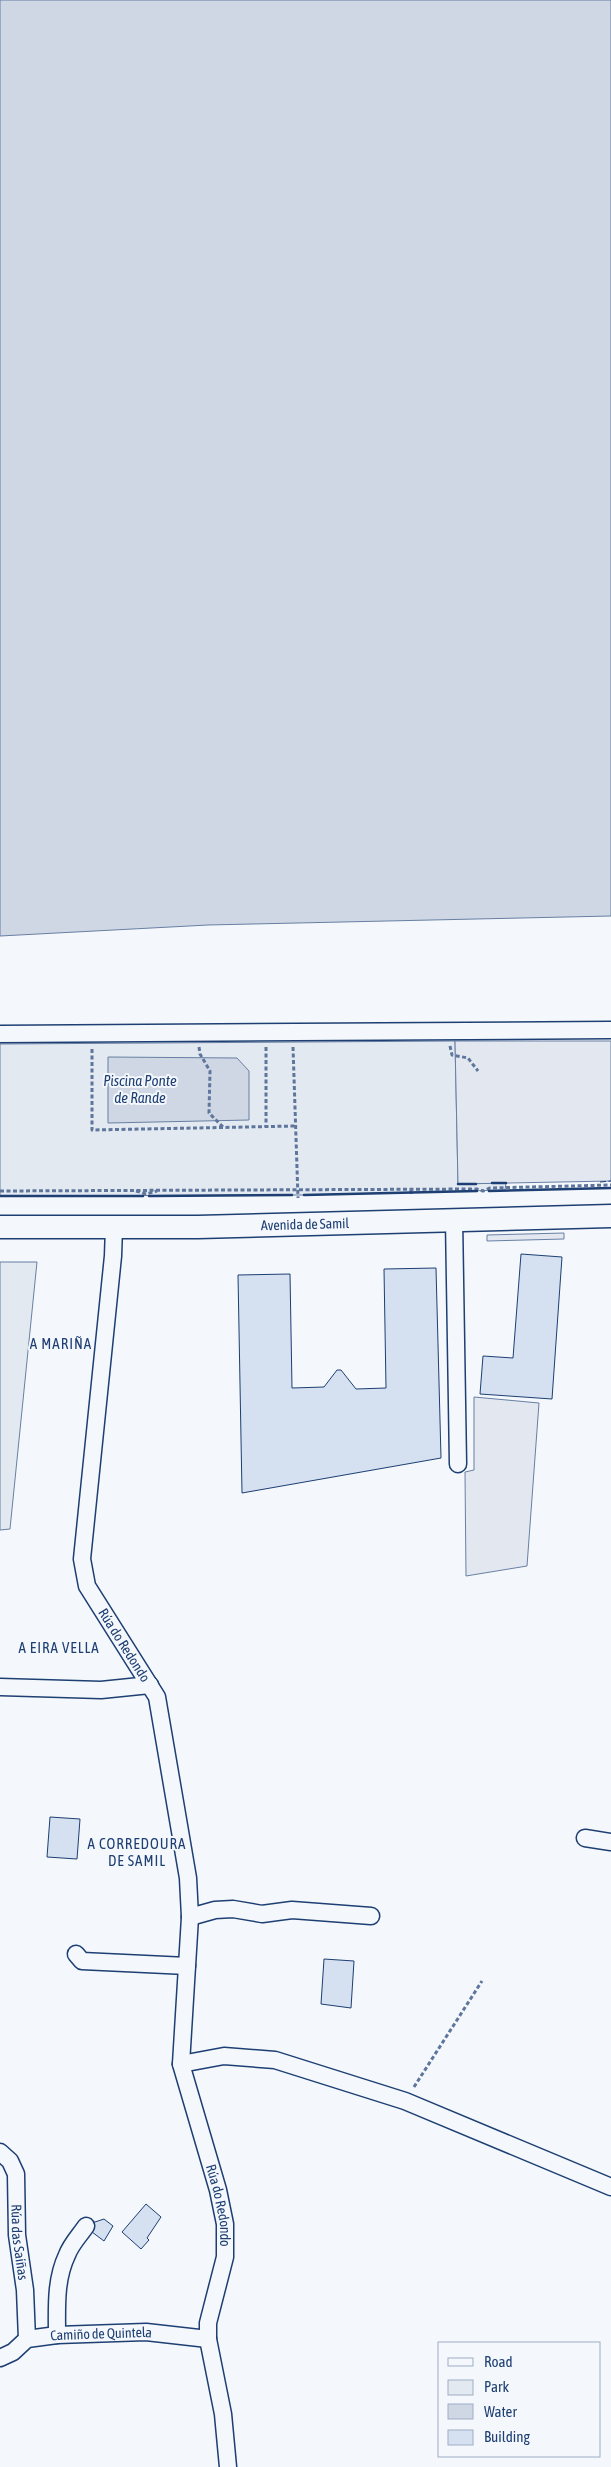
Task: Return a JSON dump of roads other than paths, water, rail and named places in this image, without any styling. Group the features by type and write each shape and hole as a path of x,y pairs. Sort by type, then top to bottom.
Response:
{"main road":[{"name":"Avenida de Samil","path":"0,1227 114,1227 611,1216"}],"street":[{"path":"0,1034 611,1030"},
{"path":"454,1219 458,1464"},
{"name":"Rúa do Redondo","path":"114,1227 114,1256 82,1560 87,1586 150,1684 156,1697 188,1878 190,1917 181,2064 218,2190 225,2224 225,2257 208,2323 208,2339 223,2414 228,2467"},
{"path":"0,1687 101,1690 150,1684"},
{"path":"585,1838 611,1842"},
{"path":"190,1917 214,1910 233,1908 262,1914 292,1910 371,1916"},
{"path":"76,1954 82,1960 187,1966"},
{"path":"181,2064 224,2056 275,2060 405,2100 611,2187"},
{"name":"Rúa das Saíñas","path":"0,2152 10,2162 16,2174 17,2235 25,2290 27,2339"},
{"path":"57,2335 58,2282 62,2266 67,2253 86,2226"},
{"name":"Camiño de Quintela","path":"27,2339 57,2335 146,2332 208,2339"},
{"path":"0,2358 13,2352 27,2339"}],"water":[{"path":"0,0 611,0 611,916 208,925 0,936"},
{"name":"Piscina Ponte de Rande","path":"108,1057 237,1058 249,1071 249,1120 108,1123"}],"district":[{"name":"A MARIÑA","path":"61,1344"},
{"name":"A EIRA VELLA","path":"59,1648"},
{"name":"A CORREDOURA DE SAMIL","path":"137,1852"}]}
